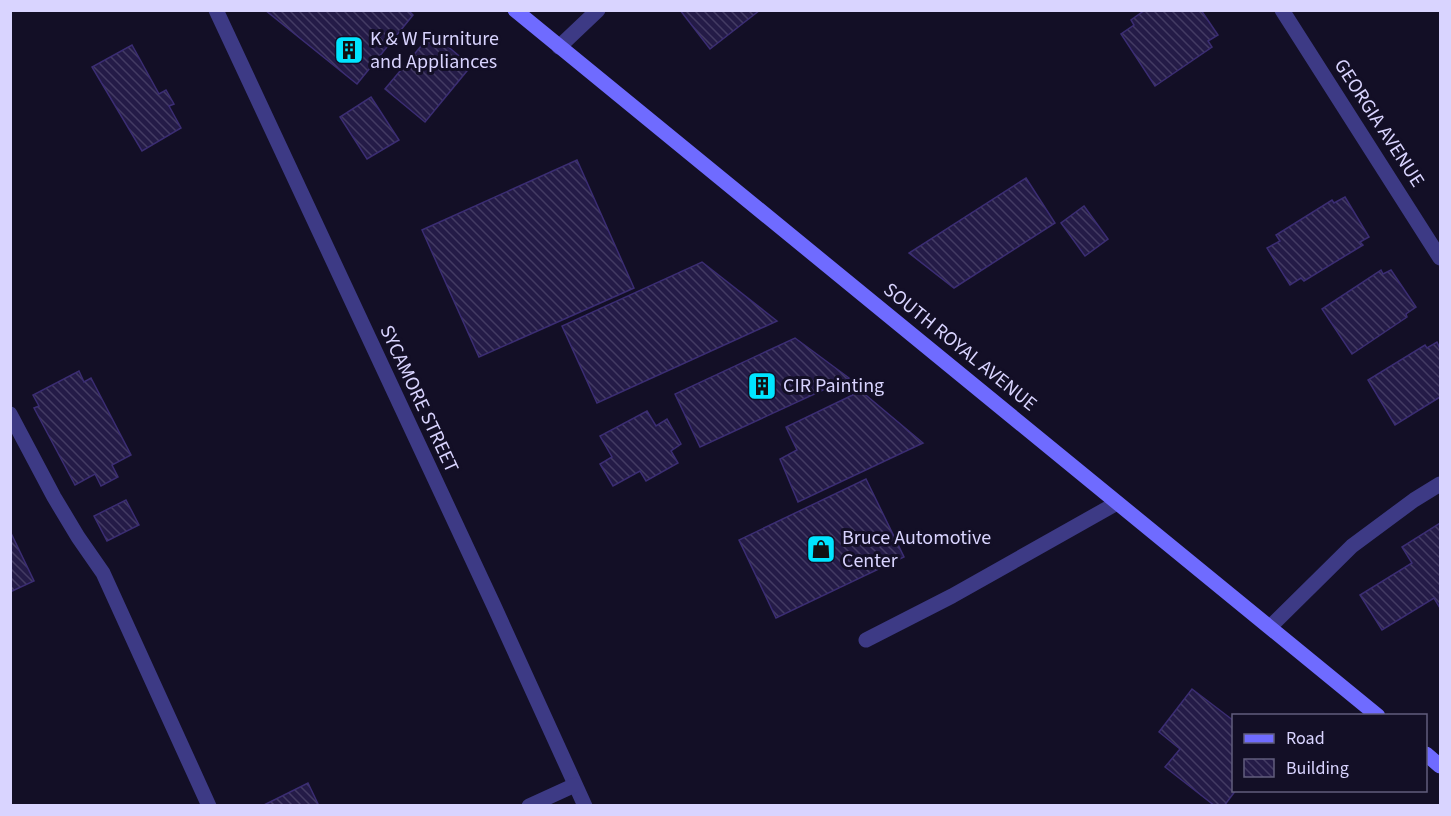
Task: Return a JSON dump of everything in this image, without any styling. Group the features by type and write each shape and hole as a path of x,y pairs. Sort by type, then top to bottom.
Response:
{"street":[{"name":"SYCAMORE STREET","path":"216,10 585,806"},
{"name":"SOUTH ROYAL AVENUE","path":"515,10 1376,714"},
{"path":"559,47 598,10"},
{"name":"GEORGIA AVENUE","path":"1282,10 1440,258"},
{"path":"10,414 54,497 103,573 209,806"},
{"path":"1270,627 1352,546 1414,500 1440,484"},
{"path":"866,640 952,596 1117,503"},
{"path":"1427,756 1440,766"},
{"path":"530,806 575,784"}],"building":[{"name":"K & W Furniture and Appliances","path":"265,10 408,10 413,15 357,84"},
{"path":"680,10 760,10 710,49"},
{"path":"1145,10 1201,10 1218,35 1208,41 1212,47 1155,86 1121,34 1134,25 1131,20"},
{"path":"432,33 471,66 425,122 385,89"},
{"path":"132,45 159,94 166,90 174,104 169,106 181,128 142,151 92,67"},
{"path":"371,97 399,140 367,159 340,117"},
{"path":"577,160 634,288 479,357 422,230"},
{"path":"1026,178 1055,223 954,288 909,253"},
{"path":"1345,197 1369,237 1360,242 1363,245 1304,281 1301,278 1290,285 1267,248 1280,241 1276,235 1332,200 1334,203"},
{"path":"1084,206 1108,239 1085,256 1061,223"},
{"path":"702,262 777,321 597,403 562,326"},
{"path":"1381,270 1383,274 1391,270 1416,307 1406,314 1407,317 1352,354 1322,309"},
{"name":"CIR Painting","path":"795,338 849,378 700,447 675,394"},
{"path":"1437,342 1440,349 1440,397 1395,425 1368,380 1425,345 1427,348"},
{"path":"79,371 84,382 91,378 131,455 112,465 118,477 101,486 95,474 75,485 34,408 39,406 33,395"},
{"path":"861,391 923,443 798,502 780,459 797,450 786,427"},
{"path":"647,411 656,426 667,419 681,444 671,451 678,463 646,481 640,471 613,486 600,464 612,457 600,436"},
{"name":"Bruce Automotive Center","path":"866,479 904,557 776,618 739,540"},
{"path":"126,500 139,525 107,541 94,516"},
{"path":"1440,523 1440,608 1434,598 1382,630 1360,595 1412,563 1402,547"},
{"path":"10,531 34,581 10,592"},
{"path":"1192,689 1232,719 1232,792 1234,792 1224,806 1215,806 1165,767 1180,749 1159,732"},
{"path":"308,783 319,806 262,806"}],"place":[{"name":"K & W Furniture and Appliances","path":"349,50"},
{"name":"CIR Painting","path":"762,386"},
{"name":"Bruce Automotive Center","path":"821,549"}]}
